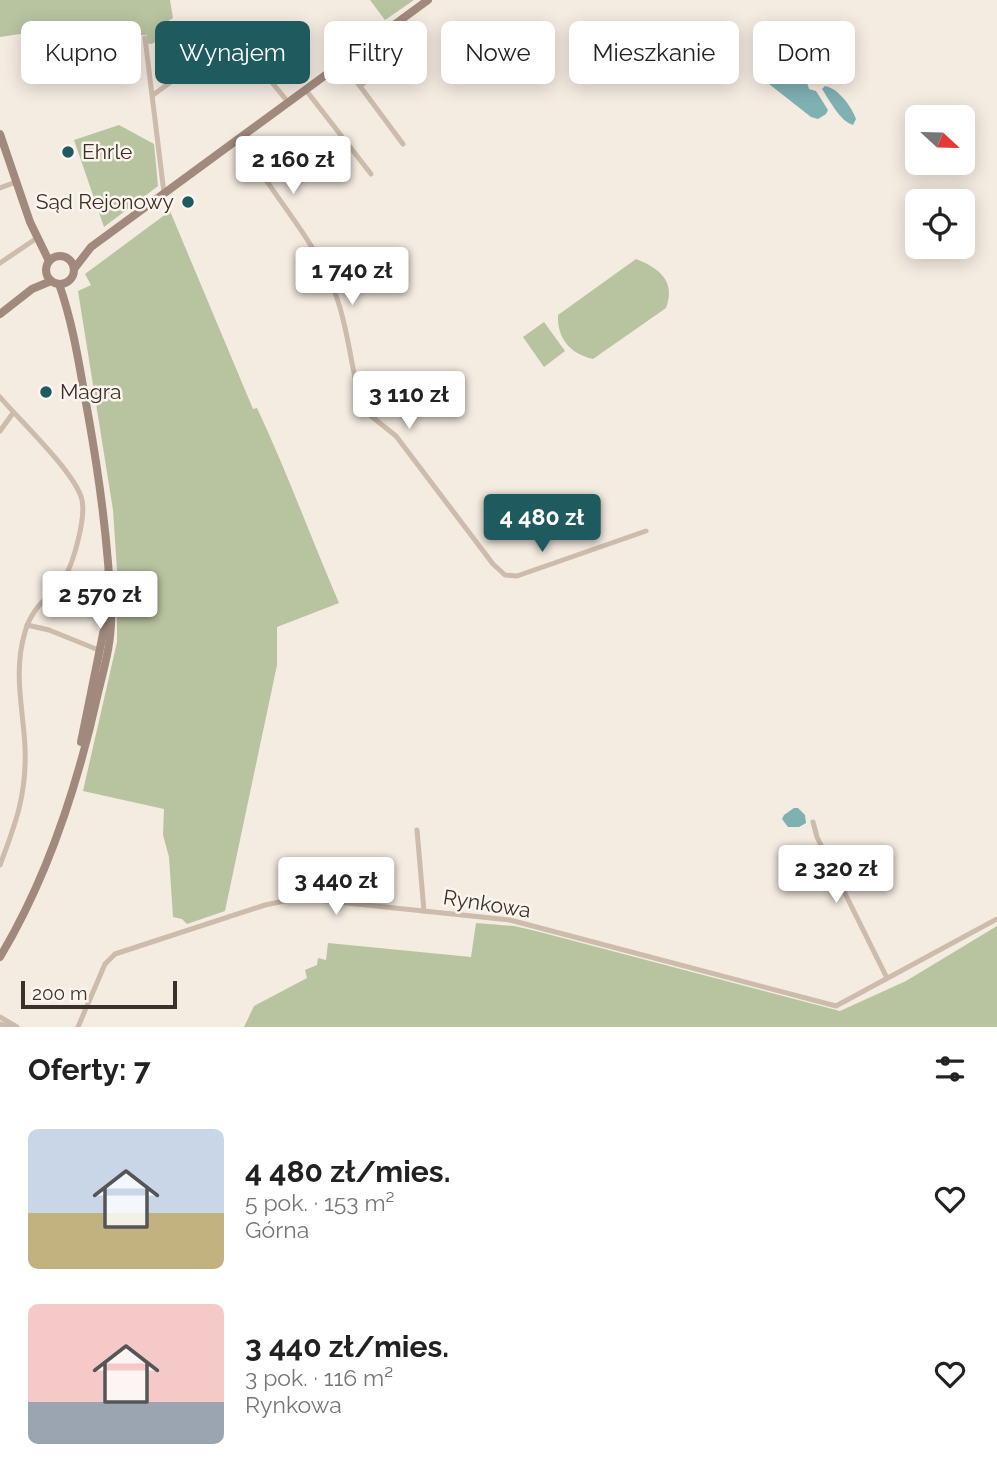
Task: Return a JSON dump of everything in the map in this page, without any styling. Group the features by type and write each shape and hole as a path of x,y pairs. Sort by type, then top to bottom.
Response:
{"main road":[{"path":"399,21 428,0"},
{"path":"0,314 32,289 72,276 74,269 91,247 324,76"},
{"path":"0,134 39,240 74,269"},
{"path":"58,258 91,247"},
{"path":"0,957 20,919 58,832 81,760 110,604 107,534 67,306 56,280 58,258"}],"street":[{"path":"153,95 232,36 236,36 288,102"},
{"path":"145,38 164,194"},
{"path":"363,84 360,86 402,144"},
{"path":"306,89 371,174"},
{"path":"239,138 330,279 359,397 366,410 396,436 492,565 505,575 517,576 646,531"},
{"path":"0,188 16,182"},
{"path":"0,263 39,240"},
{"path":"0,397 74,480 82,501 82,522 68,572 41,601 27,625 18,662 25,748 23,799 0,866"},
{"path":"0,431 13,413"},
{"path":"27,625 103,649"},
{"path":"813,822 817,837 887,978"},
{"path":"417,830 424,911"},
{"name":"Rynkowa","path":"78,1027 105,964 116,954 265,905 299,898 510,920 836,1006 997,919"},
{"path":"0,1017 17,1027"},
{"path":"0,1024 11,1027"}],"green space":[{"path":"0,0 170,0 173,18 168,21 155,21 155,42 151,44 146,43 147,35 141,35 141,21 21,21 21,34 0,37"},
{"path":"370,0 414,0 385,20"},
{"path":"119,125 154,144 158,186 104,227 74,140"},
{"path":"170,211 253,409 257,408 279,456 339,603 277,627 277,665 225,911 187,924 182,919 173,917 169,857 163,835 164,809 83,791 117,642 117,570 113,510 78,291 91,285 85,274"},
{"path":"636,259 658,271 667,283 669,299 666,308 593,359 585,357 566,344 560,331 558,315"},
{"path":"544,322 565,351 544,367 523,337"},
{"path":"476,923 536,931 840,1011 906,981 997,926 997,1027 244,1027 254,1006 307,978 305,970 317,965 318,958 326,960 328,943 471,957"}],"water":[{"path":"769,84 807,84 809,89 816,91 828,110 818,119 811,117"},
{"path":"825,86 835,90 848,104 856,119 853,125 836,110 822,89"},
{"path":"794,808 798,808 805,815 806,823 799,827 788,827 782,819"}],"place":[{"name":"Ehrle","path":"68,152"},
{"name":"Sąd Rejonowy","path":"188,202"},
{"name":"Magra","path":"46,392"}]}
